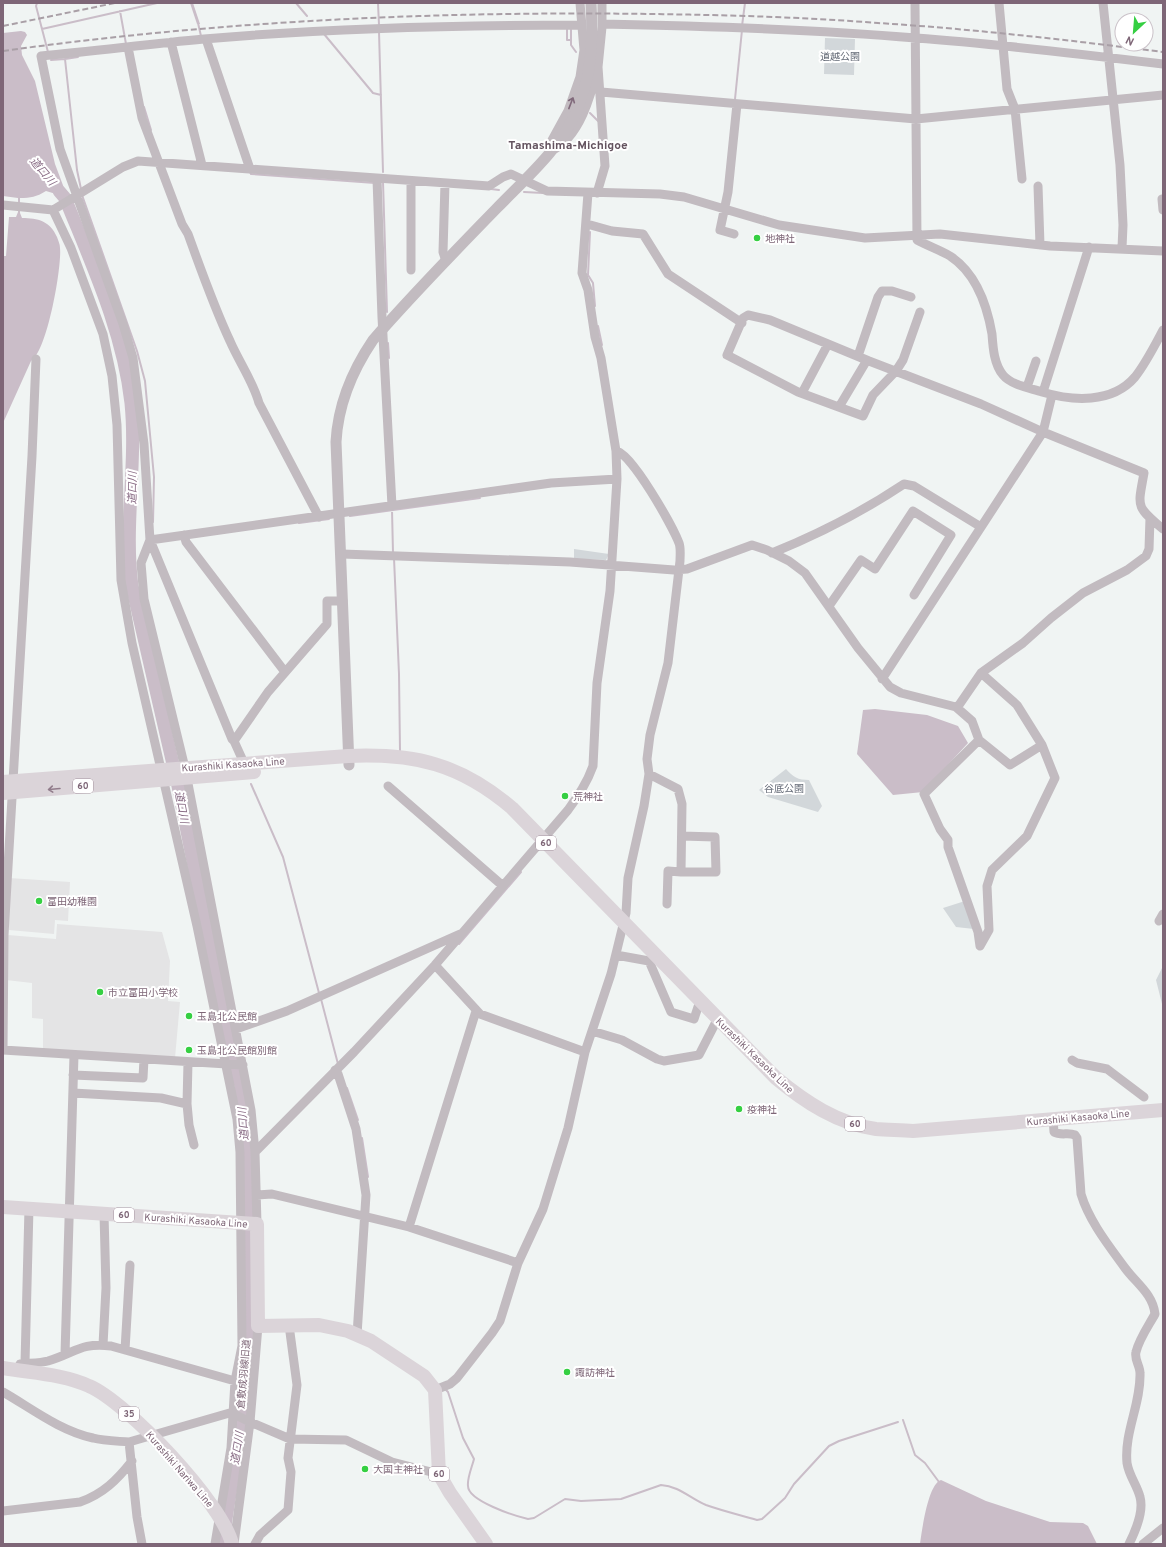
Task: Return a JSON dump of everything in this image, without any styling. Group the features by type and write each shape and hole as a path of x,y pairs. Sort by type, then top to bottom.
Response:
{"main road":[{"name":"Kurashiki Kasaoka Line","path":"8,787 349,761 381,754 414,758 440,764 495,794 624,922 776,1078 801,1099 826,1113 852,1123 875,1129 913,1131 1053,1118 1163,1110"},
{"name":"Kurashiki Kasaoka Line","path":"186,773 244,763 349,761"},
{"name":"Kurashiki Kasaoka Line","path":"3,1207 249,1224 258,1326"},
{"path":"258,1326 319,1325 348,1330 371,1341 440,1388"},
{"name":"Kurashiki Nariwa Line","path":"15,1367 72,1380 89,1386 120,1405 152,1436 206,1497 220,1516 232,1541"},
{"name":"60","path":"440,1388 439,1474 450,1493 486,1544"}],"street":[{"path":"551,151 551,142 568,111 580,77 584,50 580,3"},
{"path":"349,761 342,554 336,442 342,404 359,361 383,328 551,151 571,122 586,85 592,45 590,3"},
{"path":"551,151 563,144 580,120 592,93 598,67 602,24 602,3"},
{"path":"915,3 917,240 935,247 953,259 971,277 979,291 989,317 997,365 1008,379 1027,387 1047,394 1082,400 1107,394 1122,387 1136,376 1163,330"},
{"path":"999,3 1007,88 1015,109 1022,179"},
{"path":"1103,3 1112,101 1120,165 1123,225 1122,248"},
{"path":"602,24 742,27 915,38 1003,45 1163,64"},
{"path":"244,763 229,732 152,540 144,444 133,358 81,194 60,149 41,56 371,28 480,25 581,25"},
{"path":"205,41 250,169"},
{"path":"172,44 202,165"},
{"path":"128,49 142,118 230,342 256,392 259,403 321,516"},
{"path":"255,1152 437,967 462,933 542,840 583,789 593,766 597,683 613,564 618,452 601,358 595,337 588,290 582,273 592,193 605,166 601,92 598,67"},
{"path":"601,92 916,119 1163,95"},
{"path":"734,234 720,230 725,209 737,104"},
{"path":"7,206 30,209 56,209 132,162 202,165 378,182 445,186 491,186 503,177 511,174 547,191 660,194 684,197 751,218 792,227 865,238 916,234 940,234 1040,245 1163,251"},
{"path":"378,182 383,328 392,506"},
{"path":"411,183 411,270"},
{"path":"445,186 443,252 446,261"},
{"path":"1038,186 1040,245"},
{"path":"1162,199 1163,210"},
{"path":"56,209 105,341 112,376 117,425 122,580 132,644 227,1064 238,1119 249,1224 242,1346 236,1382 231,1448 215,1544"},
{"path":"587,224 612,231 643,234 668,274 742,323"},
{"path":"882,679 1043,432 1047,394 1089,247"},
{"path":"858,356 878,296 882,291 892,291 911,297"},
{"path":"920,312 904,360 896,371 874,395 863,416 802,393 727,355 743,318 748,315 770,320 867,360 896,371 981,404 1043,432 1144,473 1139,502 1150,518 1163,529"},
{"path":"802,393 828,344"},
{"path":"36,359 18,709 8,787 3,935 3,1050 243,1065"},
{"path":"839,407 867,360"},
{"path":"1027,387 1036,361"},
{"path":"440,1388 457,1378 466,1368 500,1320 518,1263 544,1209 568,1128 585,1052 616,955 624,922 628,878 644,806 649,774 647,759 650,735 668,663 679,570 680,545 642,478 618,452"},
{"path":"152,540 184,538 321,516 551,483 617,479"},
{"path":"772,553 812,537 844,520 904,484 914,486 981,527"},
{"path":"829,606 861,560 875,569 913,511 951,535 914,595"},
{"path":"956,707 959,705 981,673 1023,643 1051,618 1083,593 1127,570 1146,556 1149,549 1150,518"},
{"path":"184,538 284,673"},
{"path":"152,540 141,562 144,599 186,773 251,1110 257,1195 249,1224"},
{"path":"342,554 613,564 679,570 705,563 752,545 772,553 800,568 817,588 882,679 890,687 901,694 956,707 972,721 979,740 1010,766 1042,745"},
{"path":"235,743 268,692 327,624 327,602 343,601"},
{"path":"979,740 924,794 940,829 948,840 948,847 978,932 980,946 989,930 987,886 992,870 1027,836 1055,778 1042,745 1017,705 981,673"},
{"path":"649,774 678,789 682,804 681,872"},
{"path":"388,786 503,886"},
{"path":"668,904 668,871 716,872 715,838 682,836"},
{"path":"236,1029 320,996 462,933"},
{"path":"616,955 649,961 671,1012 694,1019 698,1007"},
{"path":"437,967 480,1014 585,1052"},
{"path":"409,1228 476,1011"},
{"path":"592,1031 622,1040 657,1059 664,1061 699,1055 718,1018"},
{"path":"65,1354 74,1055"},
{"path":"73,1075 143,1078 144,1059"},
{"path":"1072,1060 1077,1063 1107,1068 1144,1097"},
{"path":"188,1062 188,1126 194,1145"},
{"path":"335,1070 338,1074 356,1129 366,1195 367,1216 357,1335"},
{"path":"73,1093 161,1098 187,1104"},
{"path":"1053,1118 1054,1132 1058,1134 1075,1134 1077,1138 1081,1194 1083,1202 1106,1241 1126,1269 1150,1296 1154,1308 1155,1314 1136,1352 1140,1372 1138,1390 1128,1431 1127,1465 1132,1482 1140,1497 1141,1506 1139,1517 1129,1544"},
{"path":"257,1195 272,1194 367,1216 518,1263"},
{"path":"29,1208 15,1367 47,1361 84,1346 103,1345 236,1382"},
{"path":"103,1345 106,1288 104,1214"},
{"path":"125,1350 130,1264"},
{"path":"255,1544 260,1535 288,1510 291,1472 288,1458 297,1385 288,1325"},
{"name":"倉敷成羽線旧道","path":"232,1541 248,1421 258,1326"},
{"path":"3,1392 56,1424 92,1438 129,1442 234,1413 248,1421 290,1439 346,1440 392,1462 439,1474"},
{"path":"129,1442 137,1517 142,1544"},
{"path":"3,1510 80,1502 107,1488 120,1477 132,1461"},
{"path":"1143,1544 1163,1528"}],"shaded area":[{"name":"富田幼稚園","path":"9,878 70,882 68,921 55,920 54,934 9,930"},
{"name":"市立富田小学校","path":"57,924 162,932 170,961 168,1001 180,1002 175,1058 43,1050 43,1019 32,1018 32,983 6,980 8,935 56,939"}],"green space":[{"name":"道越公園","path":"825,38 855,39 854,75 824,74"},
{"path":"574,549 609,554 606,560 574,559"},
{"name":"谷底公園","path":"786,769 796,778 809,780 822,806 818,812 768,797 759,790"},
{"path":"965,901 974,929 956,927 943,908"},
{"path":"1163,966 1163,1008 1156,980"}],"water":[{"path":"190,3 193,3 200,24 197,24"},
{"path":"25,32 27,35 21,46 22,55 35,81 55,164 64,188 70,196 62,202 56,194 46,191 33,197 20,198 20,213 22,218 38,220 47,224 51,227 57,237 60,245 59,272 48,326 43,342 37,354 31,361 3,423 3,256 6,256 9,217 16,217 18,212 18,198 3,196 3,33"},
{"path":"875,709 927,715 958,726 968,743 923,792 893,795 857,754 863,710"},
{"path":"941,1480 986,1501 1050,1522 1083,1523 1088,1526 1097,1544 920,1544 929,1498 936,1483"}],"waterway":[{"path":"37,3 36,6 48,52"},
{"path":"42,29 157,3"},
{"path":"296,3 307,16"},
{"path":"378,3 379,25"},
{"path":"742,26 745,3"},
{"path":"120,11 126,44"},
{"path":"198,23 201,36"},
{"path":"567,28 567,40 571,40"},
{"path":"571,29 571,45 576,52"},
{"path":"735,99 742,30"},
{"path":"379,32 383,172"},
{"path":"324,34 373,93 381,95"},
{"path":"65,59 78,57"},
{"path":"51,60 65,59 77,170 81,189"},
{"path":"144,107 151,130"},
{"path":"590,113 598,121"},
{"path":"250,172 251,174 375,183"},
{"path":"383,182 387,312"},
{"path":"491,189 499,190"},
{"name":"道口川","path":"59,191 65,198 96,273 114,324 127,376 131,403 133,449 129,541 132,586 178,786 229,1043 241,1086 249,1214 247,1343 244,1406 222,1544"},
{"path":"524,192 543,193"},
{"path":"82,195 137,351 145,381 154,477 153,522"},
{"path":"590,232 588,275 593,283 595,306"},
{"path":"598,326 602,345"},
{"path":"388,343 389,358"},
{"path":"350,516 480,498"},
{"path":"392,510 393,553"},
{"path":"299,523 329,519"},
{"path":"394,558 399,674 400,751"},
{"path":"251,784 283,857 319,993"},
{"path":"459,944 521,872"},
{"path":"321,999 338,1064"},
{"path":"347,1088 358,1120"},
{"path":"362,1138 368,1177"},
{"name":"道口川","path":"246,1157 252,1157"},
{"path":"445,1389 448,1392 463,1438 474,1459 468,1480 470,1492 493,1507 528,1519 534,1518 565,1499 581,1501 621,1499 661,1485 674,1488 706,1505 757,1520 762,1519 785,1498 794,1484 829,1446 839,1441 898,1422"},
{"path":"903,1420 915,1455 925,1463 939,1482"}],"railway":[{"path":"3,26 115,3"},
{"path":"3,51 164,32 245,25 407,16 569,13 736,16 914,25 1056,39 1163,52"}],"place":[{"name":"地神社","path":"757,238"},
{"name":"荒神社","path":"565,796"},
{"name":"富田幼稚園","path":"39,901"},
{"name":"市立富田小学校","path":"100,992"},
{"name":"玉島北公民館","path":"189,1016"},
{"name":"玉島北公民館別館","path":"189,1050"},
{"name":"疫神社","path":"739,1109"},
{"name":"諏訪神社","path":"567,1372"},
{"name":"大国主神社","path":"365,1469"}],"district":[{"name":"Tamashima-Michigoe","path":"568,145"}]}
